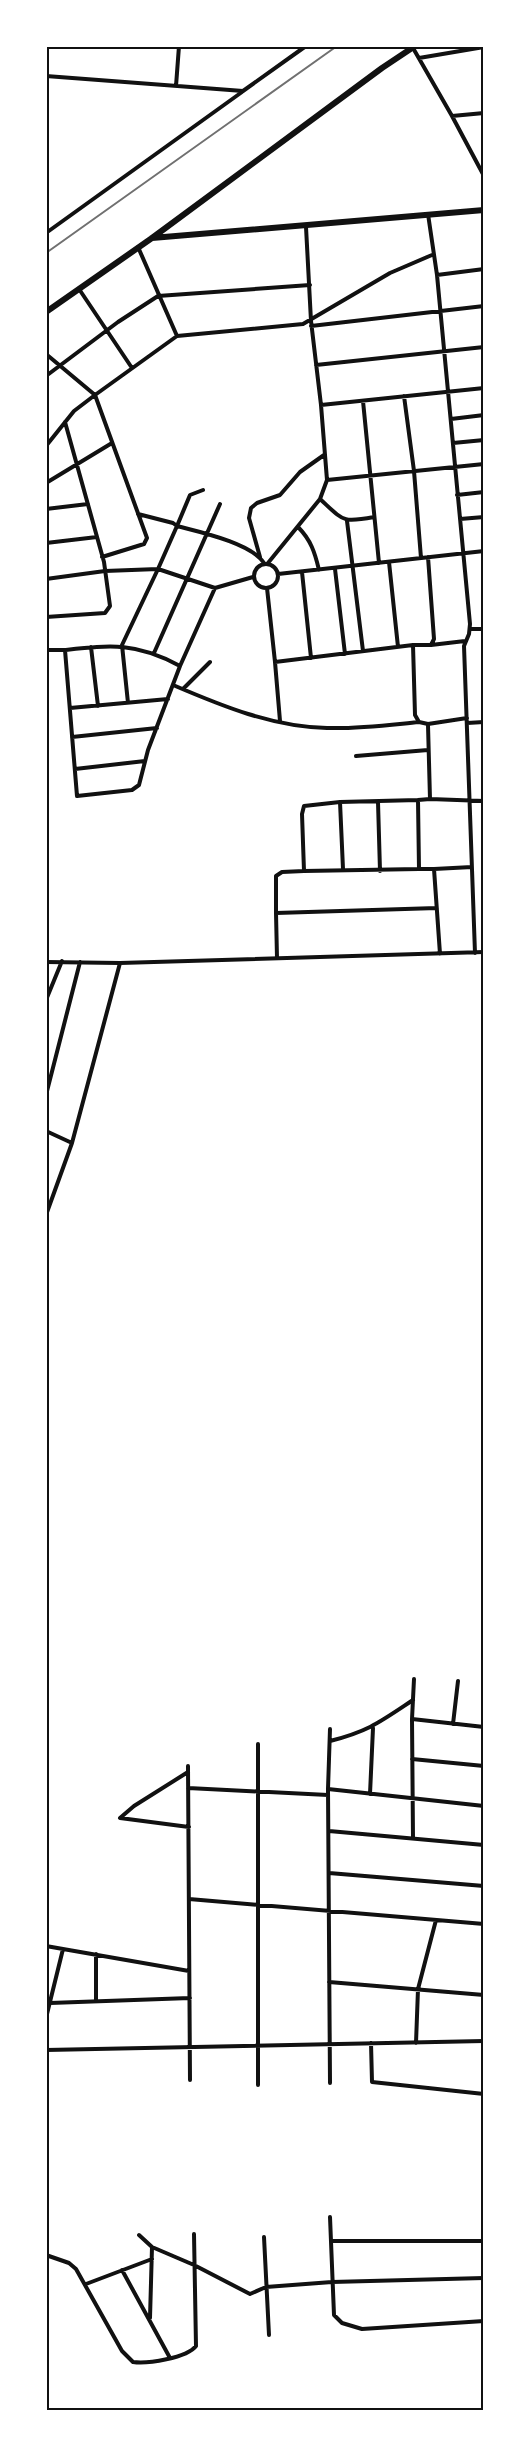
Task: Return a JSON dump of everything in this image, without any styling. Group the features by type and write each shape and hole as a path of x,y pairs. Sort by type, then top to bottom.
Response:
{"main road":[{"path":"46,312 152,238 382,68 414,47"},
{"path":"152,238 306,227 428,213 483,210"}],"street":[{"path":"176,86 179,46"},
{"path":"46,233 306,46"},
{"path":"419,58 483,46"},
{"path":"414,47 483,176"},
{"path":"46,76 243,91"},
{"path":"452,116 483,113"},
{"path":"428,213 432,255 437,276 470,629 465,640 475,953"},
{"path":"253,577 257,567 266,563 320,499 327,480 311,323 306,227"},
{"path":"138,247 177,336"},
{"path":"311,323 370,284 432,255"},
{"path":"437,276 483,269"},
{"path":"46,376 107,330 158,296 310,285"},
{"path":"79,289 132,368"},
{"path":"46,446 49,439 82,404 177,336 483,306"},
{"path":"316,364 483,347"},
{"path":"46,354 95,396 146,534 147,542 140,546 102,557"},
{"path":"321,405 483,388"},
{"path":"404,396 414,471 421,558"},
{"path":"363,401 379,563"},
{"path":"451,419 483,416"},
{"path":"46,617 106,612 110,601 97,537 65,422"},
{"path":"453,443 483,440"},
{"path":"46,483 112,443"},
{"path":"260,557 249,518 251,508 257,503 280,495 300,472 324,454"},
{"path":"327,480 483,464"},
{"path":"128,703 122,645 190,495 203,490"},
{"path":"457,495 483,492"},
{"path":"320,499 342,520 374,517"},
{"path":"46,509 88,504"},
{"path":"154,653 220,504"},
{"path":"137,514 207,534 255,553 266,563 275,567 278,574 277,582 267,588"},
{"path":"460,519 483,517"},
{"path":"347,521 363,651"},
{"path":"298,527 307,536 314,550 319,570"},
{"path":"46,543 97,537"},
{"path":"278,574 483,551"},
{"path":"428,557 434,636 431,645"},
{"path":"389,562 398,647"},
{"path":"46,579 105,571 158,569 215,588 253,577"},
{"path":"335,569 345,654"},
{"path":"302,572 311,658"},
{"path":"253,577 257,584 267,588"},
{"path":"65,650 77,796 136,788 141,780 145,761 180,666 215,588"},
{"path":"267,588 280,721"},
{"path":"470,629 483,629"},
{"path":"275,662 465,640"},
{"path":"46,650 122,645 154,653 180,666"},
{"path":"413,645 415,715 418,722"},
{"path":"91,647 98,706"},
{"path":"183,689 210,662"},
{"path":"173,685 249,715 325,728 467,720 483,722"},
{"path":"70,708 168,699"},
{"path":"428,724 430,799"},
{"path":"72,737 157,728"},
{"path":"356,756 428,750"},
{"path":"75,769 145,761"},
{"path":"303,871 303,808 309,805 340,801 378,802 430,799 483,801"},
{"path":"418,800 419,869"},
{"path":"340,801 343,869"},
{"path":"378,802 380,871"},
{"path":"277,958 276,876 282,872 472,867"},
{"path":"434,869 440,954"},
{"path":"276,913 436,908"},
{"path":"46,962 120,963 483,952"},
{"path":"46,1000 62,961"},
{"path":"46,1095 80,962"},
{"path":"46,1215 72,1143 120,963"},
{"path":"46,1131 72,1143"},
{"path":"413,1839 414,1679"},
{"path":"453,1724 458,1681"},
{"path":"330,1742 373,1728 413,1700"},
{"path":"412,1719 483,1727"},
{"path":"370,1794 373,1728"},
{"path":"330,1729 328,1789 330,2083"},
{"path":"258,1744 258,2085"},
{"path":"412,1759 483,1766"},
{"path":"188,1766 190,2080"},
{"path":"188,1772 134,1806 120,1818 189,1827"},
{"path":"188,1788 328,1795"},
{"path":"328,1789 483,1806"},
{"path":"329,1831 483,1845"},
{"path":"329,1873 483,1886"},
{"path":"189,1899 483,1924"},
{"path":"416,2043 418,1989 436,1920"},
{"path":"46,1946 189,1971"},
{"path":"46,2018 63,1948"},
{"path":"96,1954 96,2001"},
{"path":"329,1982 483,1995"},
{"path":"50,2003 190,1998"},
{"path":"46,2050 483,2041"},
{"path":"371,2043 372,2082 483,2094"},
{"path":"330,2217 334,2315 342,2323 362,2329 483,2321"},
{"path":"46,2255 76,2268 122,2351 137,2363 170,2358 187,2353 196,2346 194,2234"},
{"path":"139,2235 152,2247 194,2265 250,2294 266,2287 332,2282 483,2278"},
{"path":"264,2237 269,2335"},
{"path":"331,2241 483,2241"},
{"path":"150,2319 152,2247"},
{"path":"86,2284 152,2259"},
{"path":"122,2270 170,2358"}],"railway":[{"path":"46,253 337,46"}]}
